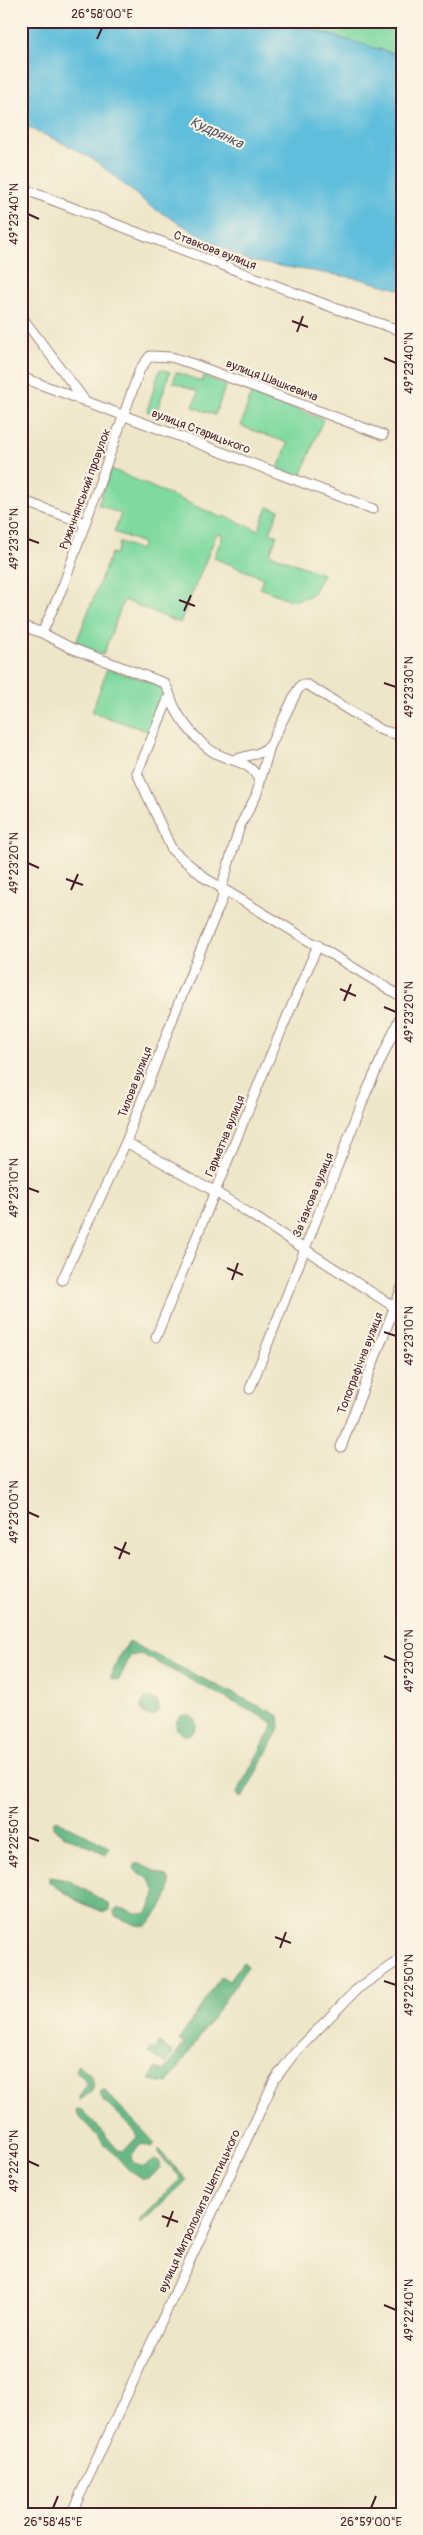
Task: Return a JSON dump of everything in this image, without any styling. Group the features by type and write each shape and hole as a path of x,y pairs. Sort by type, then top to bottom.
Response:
{"street":[{"name":"Ставкова вулиця","path":"21,188 336,309 402,331"},
{"path":"21,316 86,402"},
{"name":"вулиця Шашкевича","path":"150,356 161,355 186,362 383,435"},
{"name":"Ружичнянський провулок","path":"42,633 63,586 84,523 125,416 140,369 150,356"},
{"name":"вулиця Старицького","path":"21,377 373,509"},
{"path":"70,396 75,388"},
{"path":"21,500 84,523"},
{"path":"21,625 42,633 71,648 161,680 167,687 181,719 209,749 219,756 236,759 252,769 259,781"},
{"name":"Тилова вулиця","path":"62,1280 126,1142 179,1002 223,897 222,889 240,826 256,796 270,746 301,685 308,685 382,730 402,736"},
{"path":"170,695 137,773 172,850 205,878 222,889 402,997"},
{"path":"236,759 260,753 270,746"},
{"name":"Гарматна вулиця","path":"156,1337 318,945"},
{"name":"Звʼязкова вулиця","path":"250,1389 366,1093 402,1012"},
{"path":"126,1142 216,1192 304,1251 398,1309"},
{"name":"Топографічна вулиця","path":"341,1447 398,1309 402,1287"},
{"name":"вулиця Митрополита Шептицького","path":"71,2514 275,2079 293,2055 351,1995 402,1958"}],"green space":[{"path":"283,21 402,21 402,56"},
{"path":"160,369 170,372 156,414 147,411"},
{"path":"176,372 202,382 204,376 226,385 215,415 193,407 198,392 173,382"},
{"path":"251,393 323,419 301,477 278,469 288,443 241,426"},
{"path":"111,469 223,518 224,516 258,530 268,507 279,510 270,532 277,535 270,554 323,574 312,595 293,601 260,588 263,578 214,558 223,535 217,533 180,623 124,600 103,655 76,643 111,553 116,554 120,542 140,550 143,543 114,532 121,514 98,505"},
{"path":"107,669 156,683 164,690 150,732 92,712"},
{"path":"129,1642 279,1716 280,1727 244,1795 240,1798 237,1793 273,1726 272,1722 141,1654 130,1656 119,1680 111,1679 120,1654"},
{"path":"146,1698 154,1698 159,1703 157,1714 146,1716 141,1711 141,1703"},
{"path":"186,1715 193,1718 196,1725 193,1732 186,1735 179,1732 176,1725 179,1718"},
{"path":"56,1820 109,1847 106,1854 63,1835 53,1828 53,1822"},
{"path":"135,1864 168,1877 170,1882 164,1903 155,1917 146,1926 136,1925 115,1916 114,1911 117,1908 143,1914 147,1913 156,1892 148,1878 134,1869"},
{"path":"49,1877 68,1880 109,1904 110,1910 104,1912 81,1903 49,1882"},
{"path":"243,1962 248,1966 168,2083 149,2080 156,2068 164,2071 184,2044 179,2040 221,1976 229,1981"},
{"path":"159,2043 173,2053 166,2064 148,2052 151,2048 154,2050"},
{"path":"78,2065 90,2075 94,2084 92,2091 80,2100 79,2096 87,2085 75,2070"},
{"path":"101,2091 105,2091 155,2143 152,2147 142,2144 138,2146 131,2158 134,2164 143,2167 155,2160 160,2161 160,2168 150,2178 144,2179 130,2171 76,2113 77,2110 83,2110 118,2150 124,2151 137,2137 136,2133 103,2100 100,2094"},
{"path":"158,2149 187,2180 141,2223 139,2222 140,2219 181,2178 158,2153"}],"water":[{"name":"Кудрянка","path":"21,21 283,21 402,56 402,290 356,278 248,261 150,206 97,162 67,145 21,124"}],"waterway":[{"path":"385,21 402,27"}]}
